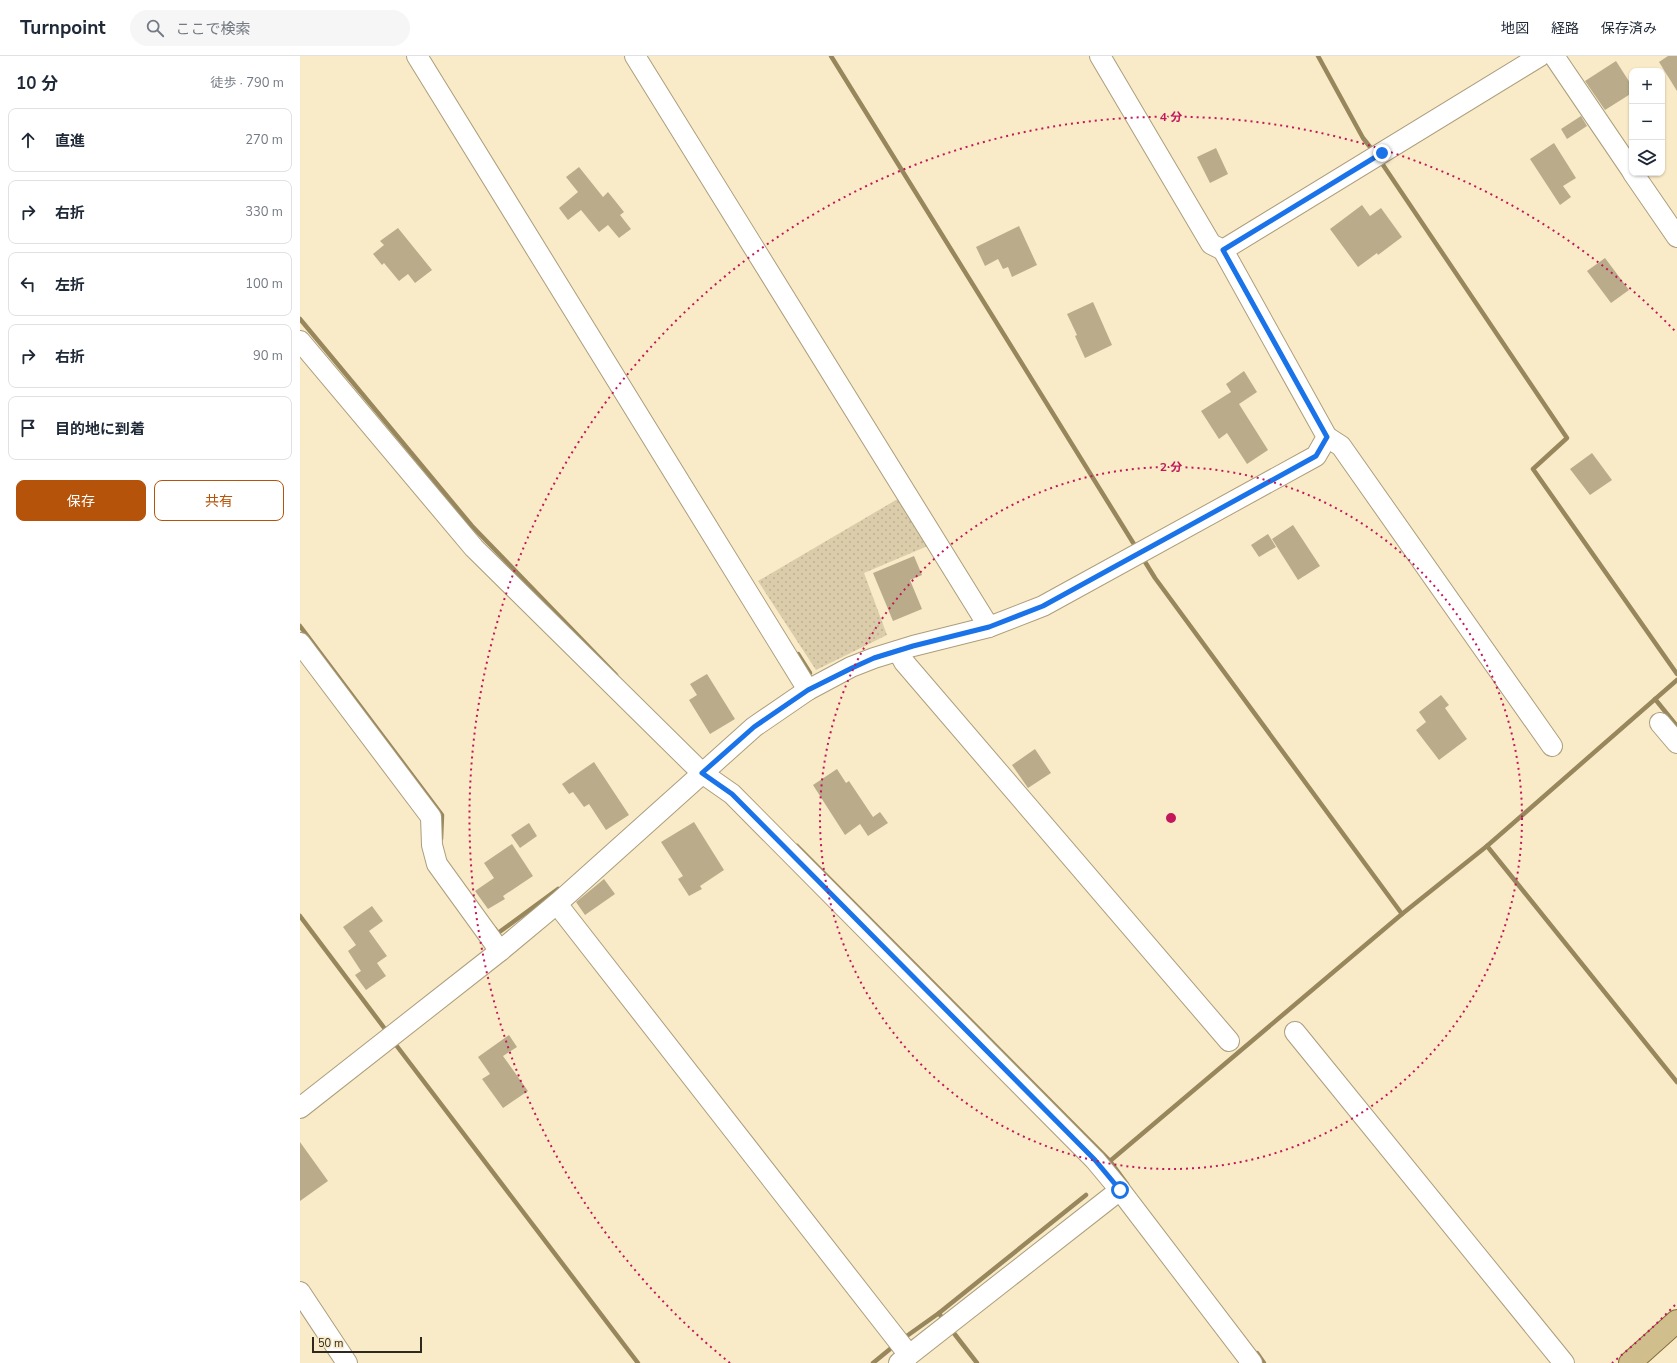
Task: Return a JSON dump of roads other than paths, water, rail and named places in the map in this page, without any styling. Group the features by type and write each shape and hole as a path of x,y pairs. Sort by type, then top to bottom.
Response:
{"main road":[{"path":"1630,1363 1677,1321"}],"street":[{"path":"417,56 808,690"},
{"path":"635,56 989,627"},
{"path":"1100,56 1212,244 1223,250 1327,437 1341,446 1552,746"},
{"path":"1223,250 1540,56"},
{"path":"1554,56 1629,166"},
{"path":"1636,176 1677,236"},
{"path":"300,341 474,548 707,768 1095,1160 1120,1190 1252,1363"},
{"path":"300,1108 500,951 562,899 754,727 808,690 874,658 898,650 989,627 1043,606 1316,456 1327,437"},
{"path":"300,643 431,818 432,845 437,864 500,951"},
{"path":"898,650 904,662 1229,1041"},
{"path":"1660,723 1677,743"},
{"path":"562,899 901,1351 1120,1190"},
{"path":"1295,1032 1564,1363"},
{"path":"300,1292 347,1363"}],"waterway":[{"path":"831,56 1137,549"},
{"path":"1318,56 1363,138 1374,152"},
{"path":"1379,159 1567,438 1533,469 1677,674"},
{"path":"300,319 472,526 616,675"},
{"path":"1142,557 1155,578 1402,914"},
{"path":"300,626 442,815 441,839"},
{"path":"798,654 810,673"},
{"path":"1677,680 1487,846 1677,1082"},
{"path":"1655,699 1677,726"},
{"path":"797,846 1110,1161 1127,1184"},
{"path":"1110,1161 1402,914 1487,846"},
{"path":"495,929 498,933 558,889 560,892"},
{"path":"300,916 388,1033"},
{"path":"393,1041 638,1363"},
{"path":"939,1313 1086,1195"},
{"path":"903,1337 904,1338 939,1313 942,1318"},
{"path":"953,1332 977,1363"},
{"path":"873,1363 895,1345"},
{"path":"1257,1353 1264,1363"}]}
